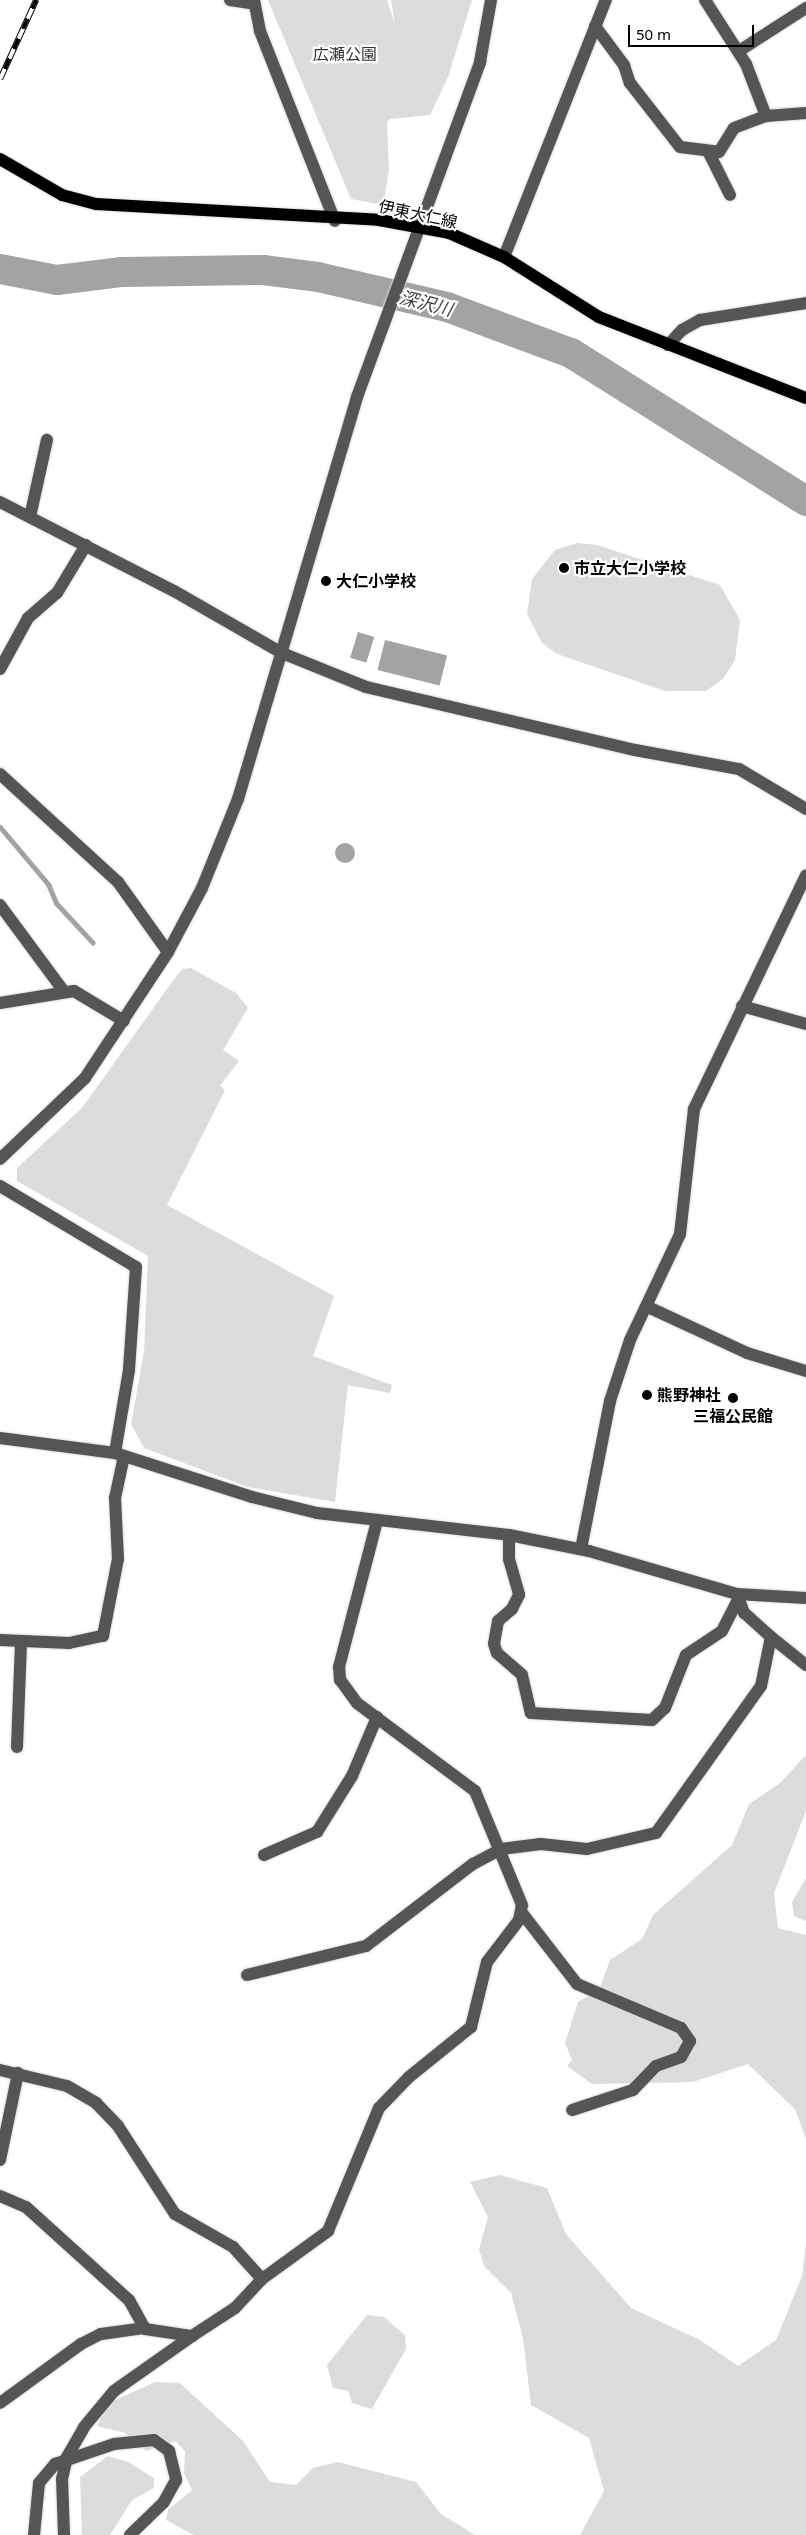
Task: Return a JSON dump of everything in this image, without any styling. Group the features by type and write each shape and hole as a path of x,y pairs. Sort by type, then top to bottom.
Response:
{"main road":[{"name":"伊東大仁線","path":"0,159 62,195 96,204 335,221 379,220 448,234 504,257 599,317 806,398"}],"street":[{"path":"230,0 255,2 260,31 335,221"},
{"path":"2,1153 85,1078 168,952 230,820 363,381 416,227 480,62 491,0"},
{"path":"504,257 606,0"},
{"path":"705,0 739,51 766,116"},
{"path":"739,51 806,8"},
{"path":"595,26 624,65 630,83 680,147 719,152 734,128 766,116 806,114"},
{"path":"708,151 730,195"},
{"path":"668,345 682,330 700,320 806,303"},
{"path":"30,517 47,440"},
{"path":"0,502 86,545 282,653 402,698 739,769 806,809"},
{"path":"0,669 28,618 57,593 86,545"},
{"path":"0,774 118,882 168,952"},
{"path":"581,1549 610,1401 630,1340 648,1307 680,1234 694,1109 806,875"},
{"path":"0,905 63,990"},
{"path":"0,1003 63,990 79,993 124,1021"},
{"path":"742,1006 806,1024"},
{"path":"0,1186 136,1267 129,1370 115,1498 118,1559 103,1636 69,1643 0,1640"},
{"path":"648,1307 748,1353 806,1370"},
{"path":"0,1438 119,1455 252,1498 377,1521 509,1535 581,1549 737,1597 806,1598"},
{"path":"377,1521 339,1667 345,1691 377,1717 468,1782 482,1800 501,1849 522,1913 577,1984 681,2028 690,2041 681,2057 656,2066 633,2090 572,2110"},
{"path":"509,1535 509,1559 518,1595 512,1610 498,1621 494,1644 497,1653 522,1675 531,1713 652,1720 668,1702 686,1655 722,1631 737,1597"},
{"path":"737,1597 771,1637 806,1665"},
{"path":"247,1975 366,1946 473,1864 501,1849 540,1844 587,1849 656,1833 725,1732 757,1696 771,1637"},
{"path":"17,1747 21,1642"},
{"path":"264,1854 317,1832 352,1776 377,1717"},
{"path":"64,2535 62,2478 67,2457 84,2426 114,2391 235,2308 262,2279 333,2225 373,2119 409,2077 471,2027 486,1962 522,1913"},
{"path":"0,2070 67,2086 96,2102 118,2126 175,2214 233,2247 262,2279"},
{"path":"0,2160 18,2073"},
{"path":"0,2196 26,2206 128,2300 144,2328"},
{"path":"0,2403 81,2344 101,2334 144,2328 192,2336"},
{"path":"34,2535 39,2483 46,2472 67,2457 136,2439 164,2445 176,2466 176,2480 163,2503 130,2535"}],"green space":[{"name":"広瀬公園","path":"268,0 387,0 395,24 391,0 472,0 448,77 430,115 390,119 387,123 389,171 383,205 351,199"},
{"path":"577,543 597,545 720,585 740,620 735,660 723,679 706,691 665,691 557,654 542,643 527,614 532,579 555,550"},
{"path":"191,968 236,993 248,1008 223,1050 239,1061 220,1086 225,1090 167,1205 334,1296 313,1356 392,1385 390,1393 348,1385 335,1502 248,1487 144,1448 131,1424 144,1352 148,1256 17,1181 17,1168 82,1108 182,969"},
{"path":"806,1755 806,1811 774,1893 778,1928 806,1935 806,2139 795,2109 748,2064 693,2082 592,2084 567,2066 572,2060 565,2043 578,2002 599,1990 610,1960 642,1939 653,1915 732,1845 749,1804 779,1784"},
{"path":"806,1878 806,1921 794,1916 792,1902"},
{"path":"500,2175 547,2188 566,2234 631,2308 700,2340 738,2366 776,2340 802,2276 806,2242 806,2535 580,2535 604,2491 589,2438 531,2405 523,2338 511,2293 484,2266 479,2249 488,2217 470,2182"},
{"path":"367,2315 384,2317 405,2335 406,2349 372,2409 352,2403 348,2391 333,2388 327,2365"},
{"path":"155,2382 180,2383 243,2441 270,2482 296,2485 313,2468 338,2462 416,2482 441,2514 475,2535 194,2535 166,2520 168,2510 192,2490 184,2473 185,2451 175,2441 146,2451 125,2433 97,2426 109,2403"},
{"path":"108,2456 128,2462 154,2478 154,2488 132,2500 110,2535 82,2535 80,2477"}],"shaded area":[{"path":"358,632 374,637 366,663 350,658"},
{"path":"385,640 447,655 440,686 378,670"},
{"path":"341,843 349,843 355,849 355,857 349,863 341,863 335,857 335,849"}],"waterway":[{"name":"深沢川","path":"0,269 57,280 121,272 263,270 318,277 447,307 571,353 806,501"},
{"path":"0,827 48,884 56,903 93,943"}],"railway":[{"path":"0,79 36,0"}],"place":[{"name":"市立大仁小学校","path":"564,568"},
{"name":"大仁小学校","path":"326,581"},
{"name":"熊野神社","path":"647,1395"},
{"name":"三福公民館","path":"733,1398"}]}
